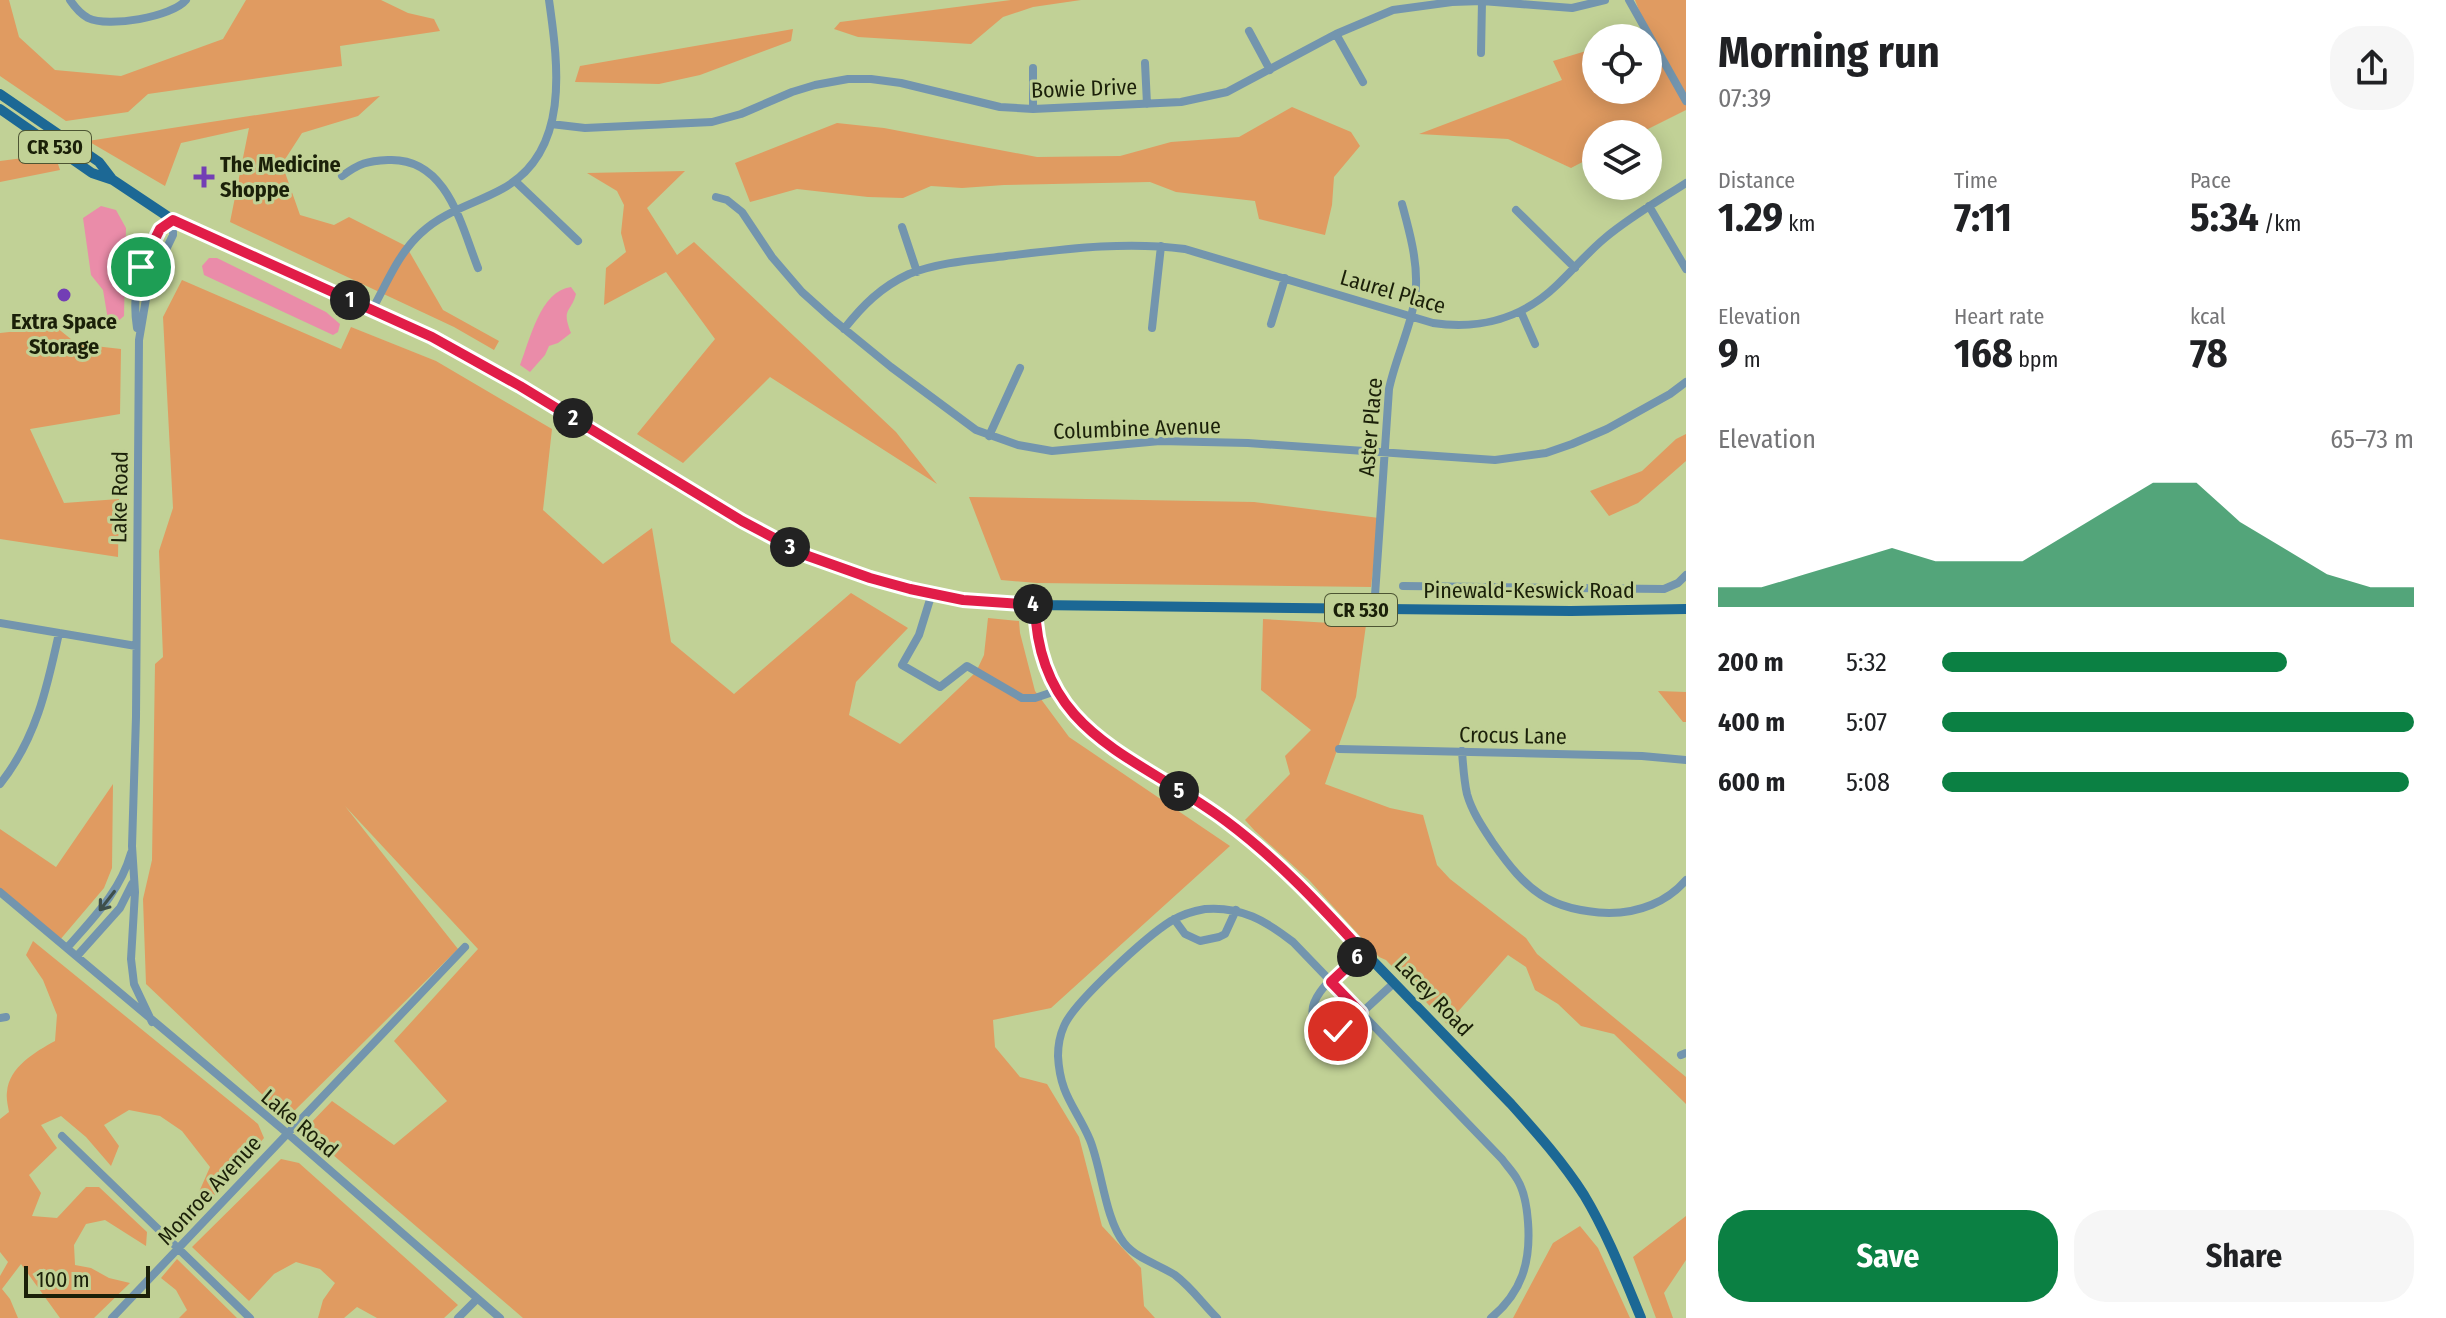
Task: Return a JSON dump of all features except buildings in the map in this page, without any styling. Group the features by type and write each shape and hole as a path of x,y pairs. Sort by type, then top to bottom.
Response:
{"main road":[{"name":"CR 530","path":"0,94 99,162 113,180"},
{"name":"CR 530","path":"0,109 92,173 113,180 173,220 432,337 759,531 808,556 850,571 963,600 1035,605"},
{"name":"Pinewald-Keswick Road","path":"1035,605 1374,610 1686,609"},
{"name":"Lacey Road","path":"1035,605 1036,633 1052,684 1078,720 1116,751 1224,819 1288,873 1511,1104 1569,1172 1586,1198 1641,1318"}],"street":[{"path":"70,0 87,17 113,22 173,11 186,0"},
{"path":"372,310 396,263 408,246 433,222 502,190 515,181 539,153 551,124 557,94 557,65 549,0"},
{"name":"Bowie Drive","path":"551,124 585,128 712,122 741,114 792,92 848,79 901,83 1000,107 1033,109 1206,98 1236,88 1336,34 1393,10 1482,1 1572,8 1605,0"},
{"path":"1629,0 1686,101"},
{"path":"1481,53 1482,1"},
{"path":"1249,31 1270,70"},
{"path":"1336,34 1363,82"},
{"path":"1145,63 1147,104"},
{"path":"1033,68 1033,109"},
{"path":"342,176 359,163 406,160 427,170 438,180 455,211 478,268"},
{"path":"515,181 578,241"},
{"name":"Laurel Place","path":"844,329 880,290 917,272 956,262 1084,247 1161,246 1185,249 1411,317 1453,326 1485,324 1521,312 1540,300 1629,218 1686,183"},
{"name":"Columbine Avenue","path":"716,197 733,203 742,212 755,234 802,292 844,329 976,430 1018,445 1052,451 1160,441 1287,445 1495,460 1546,453 1607,429 1686,382"},
{"name":"Aster Place","path":"1374,610 1389,389 1411,317 1416,283 1402,204"},
{"path":"1649,206 1686,269"},
{"path":"1516,210 1575,268"},
{"name":"Lake Road","path":"139,340 134,311 135,286 160,229 173,220"},
{"name":"Lake Road","path":"152,1022 132,973 139,340 148,287 173,235 173,220"},
{"path":"902,227 917,272"},
{"path":"1152,328 1161,246"},
{"path":"1271,324 1285,278"},
{"path":"1521,312 1535,344"},
{"path":"989,436 1020,368"},
{"path":"1403,586 1664,589 1678,583 1686,575"},
{"path":"932,593 919,635 902,665 940,687 967,666 1022,698 1035,698 1056,691"},
{"path":"0,623 136,646"},
{"path":"0,784 34,729 59,633"},
{"name":"Crocus Lane","path":"1339,749 1642,756 1686,760"},
{"path":"1462,751 1468,798 1479,821 1522,881 1543,897 1579,910 1633,912 1675,892 1686,880"},
{"name":"Lake Road","path":"132,846 119,885 67,948 500,1318"},
{"path":"77,956 120,908 134,881"},
{"path":"0,892 67,948"},
{"path":"1217,1318 1178,1278 1132,1251 1118,1234 1089,1138 1065,1094 1058,1057 1063,1027 1095,988 1174,919 1204,909 1236,910 1256,916 1293,942 1502,1159 1518,1180 1527,1210 1528,1258 1518,1288 1491,1318"},
{"path":"1174,919 1185,934 1200,941 1225,934 1236,910"},
{"name":"Monroe Avenue","path":"112,1318 465,947"},
{"path":"1363,952 1314,1000 1312,1014 1317,1023 1329,1031 1346,1027 1394,983"},
{"path":"62,1136 250,1318"},
{"path":"458,1318 477,1299"}],"shaded area":[{"path":"0,0 9,0 19,37 55,70 121,76 223,39 246,0 381,0 408,13 434,19 440,31 340,46 342,66 148,94 128,112 66,121 0,76"},
{"path":"1011,0 1081,0 1033,7 1003,17 971,44 858,37 834,29 840,22"},
{"path":"1635,0 1686,0 1686,110 1662,122 1582,120 1582,162 1571,168 1508,139 1419,134 1562,80 1553,61 1582,52 1582,104 1662,104 1662,24 1644,24"},
{"path":"793,29 791,41 700,75 659,84 575,82 580,66"},
{"path":"380,96 358,116 302,133 282,164 300,215 334,225 349,217 406,246 443,310 499,341 494,350 454,327 230,222 249,128 181,143 165,186 88,141"},
{"path":"1292,107 1351,132 1360,146 1334,177 1325,235 1259,219 1255,201 1176,192 1150,182 962,188 931,186 903,198 797,189 750,202 735,163 837,123 884,128 1037,157 1120,156 1171,142 1239,137"},
{"path":"46,155 58,164 60,170 0,182 0,161"},
{"path":"685,171 647,208 677,255 694,242 896,432 937,484 770,377 683,463 637,434 715,339 666,272 604,305 606,268 626,252 621,233 624,205 617,191 587,173"},
{"path":"101,206 116,210 126,228 124,316 116,323 108,320 103,290 91,275 83,218"},
{"path":"209,258 217,258 326,312 340,324 338,332 333,335 204,275 202,266"},
{"path":"182,280 341,349 351,327 436,361 552,429 543,510 603,564 652,528 671,642 734,694 851,593 908,628 856,682 849,715 900,744 976,672 984,655 988,618 1019,621 1035,691 1069,737 1230,846 1051,1008 993,1020 995,1047 1020,1077 1047,1084 1079,1137 1102,1226 1141,1268 1144,1306 1155,1318 523,1318 304,1130 332,1101 394,1145 447,1101 394,1041 478,949 345,806 458,949 287,1118 146,984 143,899 152,860 155,664 163,657 159,551 173,508 163,317"},
{"path":"571,287 576,294 567,315 571,333 549,346 530,372 520,365 532,330 551,297"},
{"path":"56,327 77,344 121,349 120,414 30,429 64,503 119,499 118,557 0,539 0,333"},
{"path":"1686,434 1686,461 1638,503 1609,516 1590,491 1642,471 1676,439"},
{"path":"969,497 1254,502 1379,518 1371,587 1001,580"},
{"path":"1263,619 1366,625 1356,697 1325,784 1390,808 1423,815 1437,865 1450,879 1526,938 1537,954 1686,1077 1686,1104 1614,1034 1581,1026 1558,1004 1535,990 1526,967 1508,955 1447,1024 1386,960 1379,957 1309,880 1245,820 1290,774 1285,756 1311,730 1261,690"},
{"path":"1658,691 1686,692 1686,722 1683,722"},
{"path":"113,784 112,868 104,888 59,941 0,893 0,829 56,867"},
{"path":"33,941 258,1124 264,1138 208,1203 199,1192 210,1167 182,1131 160,1116 129,1110 104,1125 119,1146 111,1166 86,1137 61,1116 41,1125 57,1148 29,1175 41,1193 32,1216 57,1218 86,1187 99,1187 147,1232 146,1246 105,1220 86,1224 74,1245 75,1265 130,1283 94,1318 60,1318 21,1264 2,1289 18,1318 0,1318 0,1276 8,1262 0,1252 0,1119 9,1112 7,1094 13,1075 32,1055 55,1041 57,1015 43,980 26,955"},
{"path":"281,1159 299,1163 458,1305 444,1318 377,1318 357,1307 344,1318 318,1318 323,1300 335,1283 320,1269 296,1262 274,1274 249,1301 192,1247"},
{"path":"1686,1216 1686,1260 1664,1293 1673,1318 1656,1318 1633,1257"},
{"path":"1580,1226 1598,1248 1630,1318 1513,1318 1553,1243"},
{"path":"177,1259 237,1318 179,1318 187,1310 176,1290 161,1278"}],"place":[{"name":"The Medicine Shoppe","path":"204,177"},
{"name":"Extra Space Storage","path":"64,295"}],"route":[{"path":"141,267 160,229 173,220 432,337 520,386 759,531 808,556 910,589 963,600 1035,605 1036,633 1052,684 1078,720 1116,751 1224,819 1288,873 1363,952 1331,982 1361,1013 1338,1031"}]}
